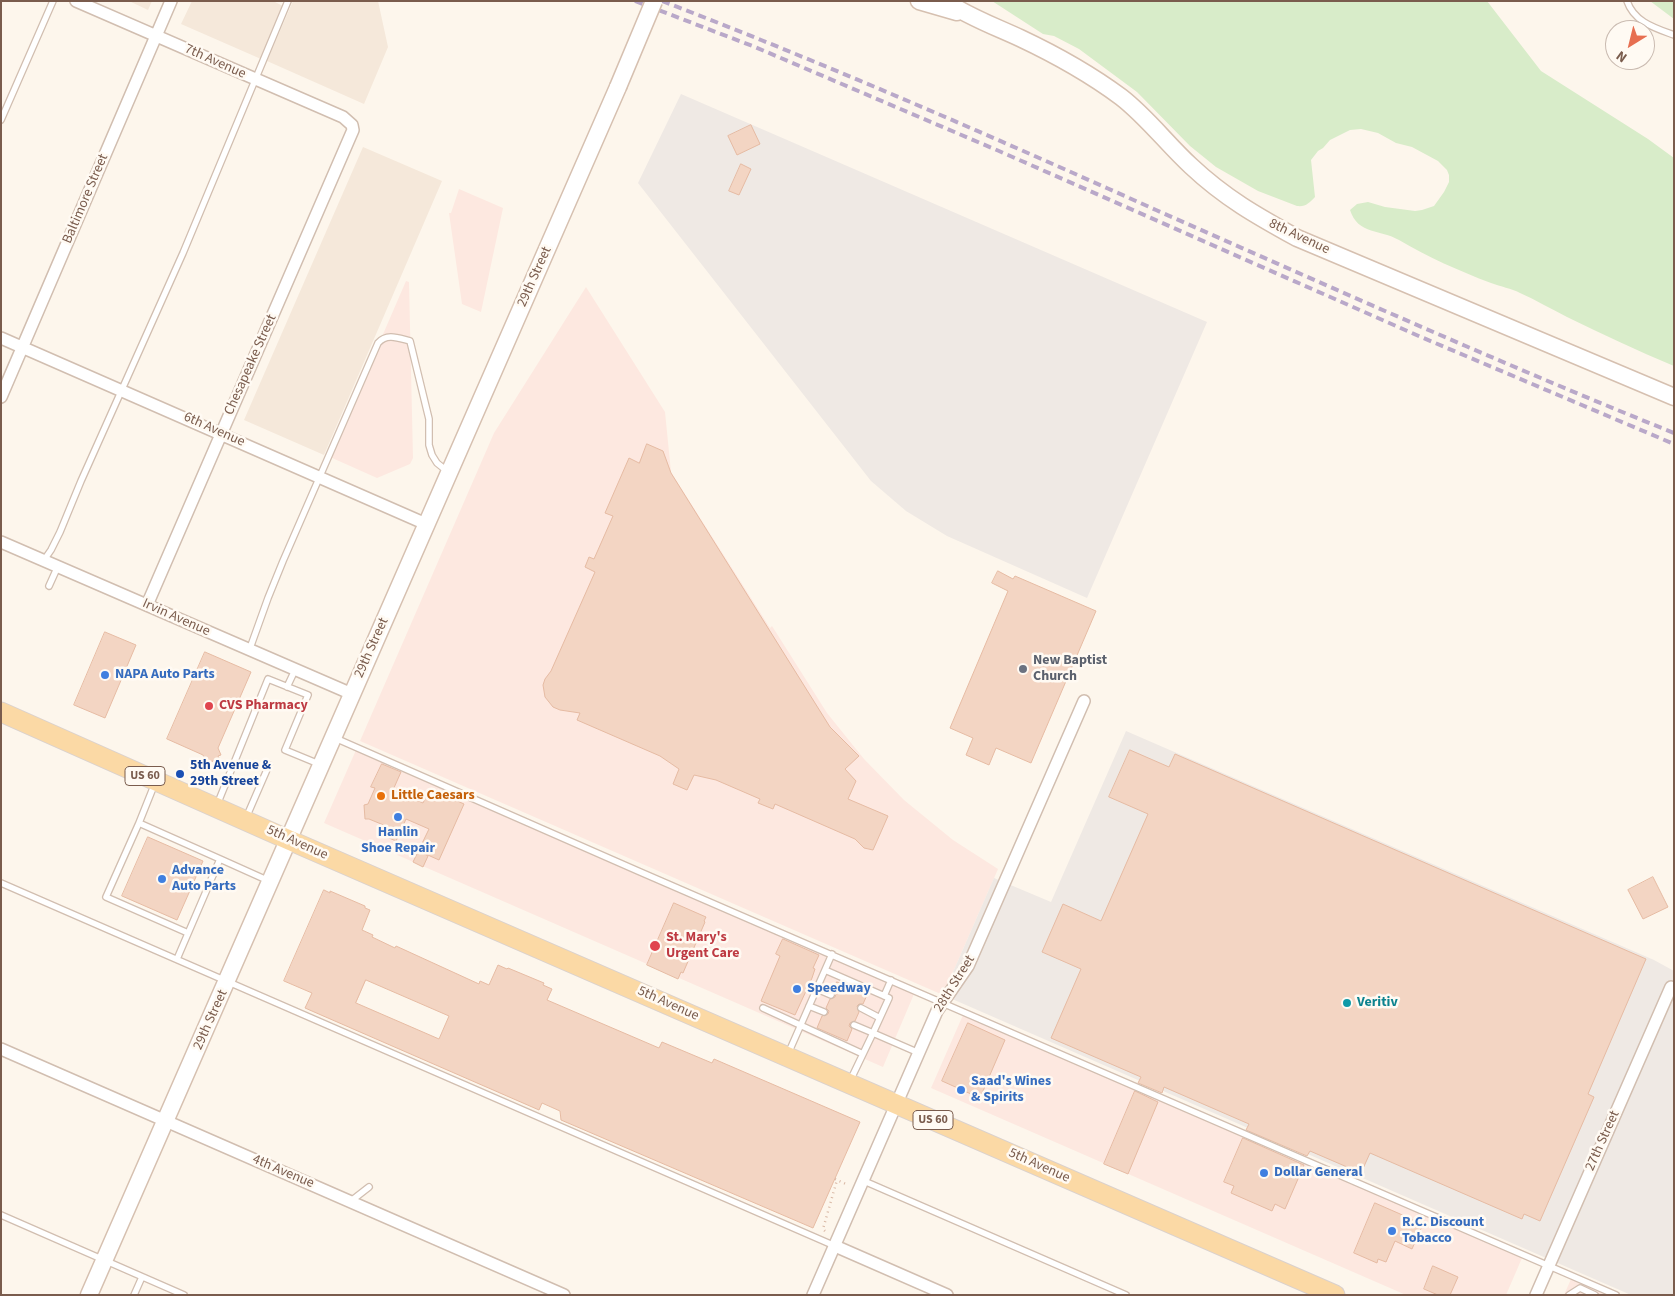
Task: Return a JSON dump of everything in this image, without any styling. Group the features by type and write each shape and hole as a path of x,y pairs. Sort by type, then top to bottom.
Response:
{"main road":[{"name":"29th Street","path":"90,1295 654,1"},
{"name":"8th Avenue","path":"919,1 964,13"},
{"name":"8th Avenue","path":"945,1 964,13 1021,38 1086,74 1122,98 1222,194 1258,217 1306,242 1674,397"},
{"name":"5th Avenue","path":"1,712 289,840 1336,1295"}],"street":[{"name":"7th Avenue","path":"76,1 343,117 352,125"},
{"name":"Baltimore Street","path":"1,397 172,1"},
{"name":"Chesapeake Street","path":"147,605 352,135 352,125"},
{"name":"6th Avenue","path":"1,338 426,524"},
{"name":"Irvin Avenue","path":"1,542 352,694"},
{"name":"28th Street","path":"813,1295 937,1011 968,966 1084,701"},
{"name":"27th Street","path":"1536,1295 1671,987"},
{"name":"4th Avenue","path":"1,1049 564,1295"},
{"path":"835,1246 947,1295"}],"lane":[{"path":"1,120 54,1"},
{"path":"44,560 60,532 204,204 288,1"},
{"path":"1627,1 1632,12 1647,25 1674,35"},
{"path":"249,651 268,598 319,476 375,348 382,338 388,337 410,341 429,419 429,444 432,455 436,463 449,472"},
{"path":"49,586 58,566"},
{"path":"287,687 295,670"},
{"path":"216,807 268,679 308,695 285,750 321,765"},
{"path":"333,737 1616,1295"},
{"path":"246,820 269,765"},
{"path":"156,781 106,897 188,933"},
{"path":"139,823 271,881"},
{"path":"177,959 220,859"},
{"path":"1,883 835,1246"},
{"path":"787,1056 832,954"},
{"path":"825,970 889,998 849,1084"},
{"path":"884,996 891,980"},
{"path":"817,989 831,995"},
{"path":"809,1006 824,1012"},
{"path":"763,1008 863,1054"},
{"path":"860,1008 880,1018"},
{"path":"854,1025 919,1053"},
{"path":"864,1181 1126,1295"},
{"path":"351,1201 369,1187"},
{"path":"1,1215 184,1295"},
{"path":"135,1295 142,1276"},
{"path":"1569,1295 1580,1288 1595,1295"}],"path":[{"path":"826,1232 824,1229 836,1180 845,1184"}],"shaded area":[{"path":"129,1 152,1 148,10"},
{"path":"192,1 273,1 283,6 261,59 181,24"},
{"path":"293,1 378,1 388,47 364,104 267,61"},
{"path":"681,94 1207,322 1087,598 947,536 906,511 871,481 638,183"},
{"path":"363,147 442,181 324,455 244,420"},
{"path":"459,189 503,208 481,312 462,304 449,213 451,213"},
{"path":"406,281 409,282 413,458 410,464 377,478 330,457"},
{"path":"586,287 665,412 671,472 770,628 772,626 827,713 864,759 904,800 953,840 998,869 943,995 360,741 494,433"},
{"name":"Veritiv","path":"1126,731 1654,960 1674,971 1674,1295 1631,1295 943,995 994,878 1051,902"},
{"path":"356,750 914,994 883,1067 324,823"},
{"path":"963,1015 1522,1258 1506,1295 1406,1295 931,1088"},
{"path":"1571,1279 1606,1295 1564,1295"}],"green space":[{"path":"992,1 1487,1 1541,71 1648,139 1674,158 1674,366 1593,330 1517,291 1455,269 1392,237 1364,228 1358,224 1350,210 1357,204 1368,202 1385,207 1415,211 1434,206 1444,192 1449,182 1447,170 1438,161 1412,147 1396,143 1378,133 1361,129 1350,130 1330,140 1311,160 1315,197 1305,205 1297,206 1258,191 1216,167 1190,146 1137,92 1079,49 1054,36 1043,34"},
{"path":"1650,1 1674,1 1674,19"}],"building":[{"path":"751,125 760,144 737,155 728,136"},
{"path":"741,164 751,169 739,195 729,191"},
{"path":"647,444 663,451 671,473 830,727 859,756 845,769 856,781 848,799 888,816 873,850 864,848 855,839 775,804 773,809 758,803 760,799 716,780 694,775 687,790 673,784 679,769 660,756 577,720 580,713 553,707 545,697 543,685 545,679 551,671 595,572 585,567 589,557 594,559 613,516 605,513 629,458 639,463"},
{"name":"New Baptist Church","path":"998,571 1013,579 1015,576 1096,611 1031,763 996,748 989,765 966,755 973,738 950,728 1008,591 992,583"},
{"name":"NAPA Auto Parts","path":"105,632 136,645 105,718 74,705"},
{"name":"CVS Pharmacy","path":"205,652 251,672 218,748 221,755 209,763 203,755 167,739"},
{"name":"Veritiv","path":"1130,750 1169,767 1175,754 1646,959 1588,1094 1594,1097 1540,1221 1524,1214 1522,1219 1370,1153 1361,1173 1310,1151 1307,1156 1246,1130 1249,1124 1164,1087 1162,1093 1138,1083 1141,1077 1051,1038 1081,969 1042,952 1063,904 1101,921 1148,814 1109,797"},
{"path":"382,764 401,772 393,790 423,803 427,795 442,801 444,795 464,804 439,860 421,852 428,856 423,867 413,862 429,829 406,819 396,841 382,835 386,826 365,819 364,805 368,804 375,788 371,787"},
{"name":"Advance Auto Parts","path":"148,837 203,861 177,920 122,896"},
{"path":"1653,877 1668,907 1643,919 1628,890"},
{"path":"324,890 330,893 330,891 370,910 362,930 395,948 396,946 479,984 480,981 489,985 498,965 508,968 544,983 543,985 552,989 547,1000 659,1048 662,1042 712,1063 714,1059 860,1122 813,1228 561,1120 560,1111 542,1103 539,1110 305,1008 312,993 284,981","holes":["366,980 449,1016 439,1039 356,1003"]},
{"path":"674,903 706,917 683,973 681,972 678,979 647,965"},
{"path":"783,939 819,955 813,968 815,969 812,978 795,1015 761,1001 780,956 776,954"},
{"path":"837,982 867,995 863,1004 857,1006 859,1012 855,1021 850,1023 849,1026 852,1029 847,1041 817,1028 822,1016 828,1014 829,1011 826,1008 830,999 835,997 836,994 833,991"},
{"path":"968,1023 1005,1040 980,1098 942,1081"},
{"path":"1135,1091 1158,1102 1128,1174 1104,1164"},
{"name":"Dollar General","path":"1243,1138 1304,1165 1285,1209 1275,1204 1272,1211 1231,1193 1234,1186 1224,1182"},
{"name":"R.C. Discount Tobacco","path":"1375,1203 1423,1224 1412,1249 1395,1241 1386,1262 1378,1259 1377,1263 1354,1253"},
{"path":"1433,1266 1458,1277 1450,1295 1438,1295 1424,1289"}],"railway":[{"path":"635,1 755,47 999,151 1421,337 1674,444"},
{"path":"662,1 787,50 910,102 1414,324 1674,433"}],"place":[{"name":"New Baptist Church","path":"1023,669"},
{"name":"NAPA Auto Parts","path":"105,675"},
{"name":"CVS Pharmacy","path":"209,706"},
{"name":"5th Avenue & 29th Street","path":"180,774"},
{"name":"Little Caesars","path":"381,796"},
{"name":"Hanlin Shoe Repair","path":"398,817"},
{"name":"Advance Auto Parts","path":"162,879"},
{"name":"St. Mary's Urgent Care","path":"655,946"},
{"name":"Speedway","path":"797,989"},
{"name":"Veritiv","path":"1347,1003"},
{"name":"Saad's Wines & Spirits","path":"961,1090"},
{"name":"Dollar General","path":"1264,1173"},
{"name":"R.C. Discount Tobacco","path":"1392,1231"}]}
